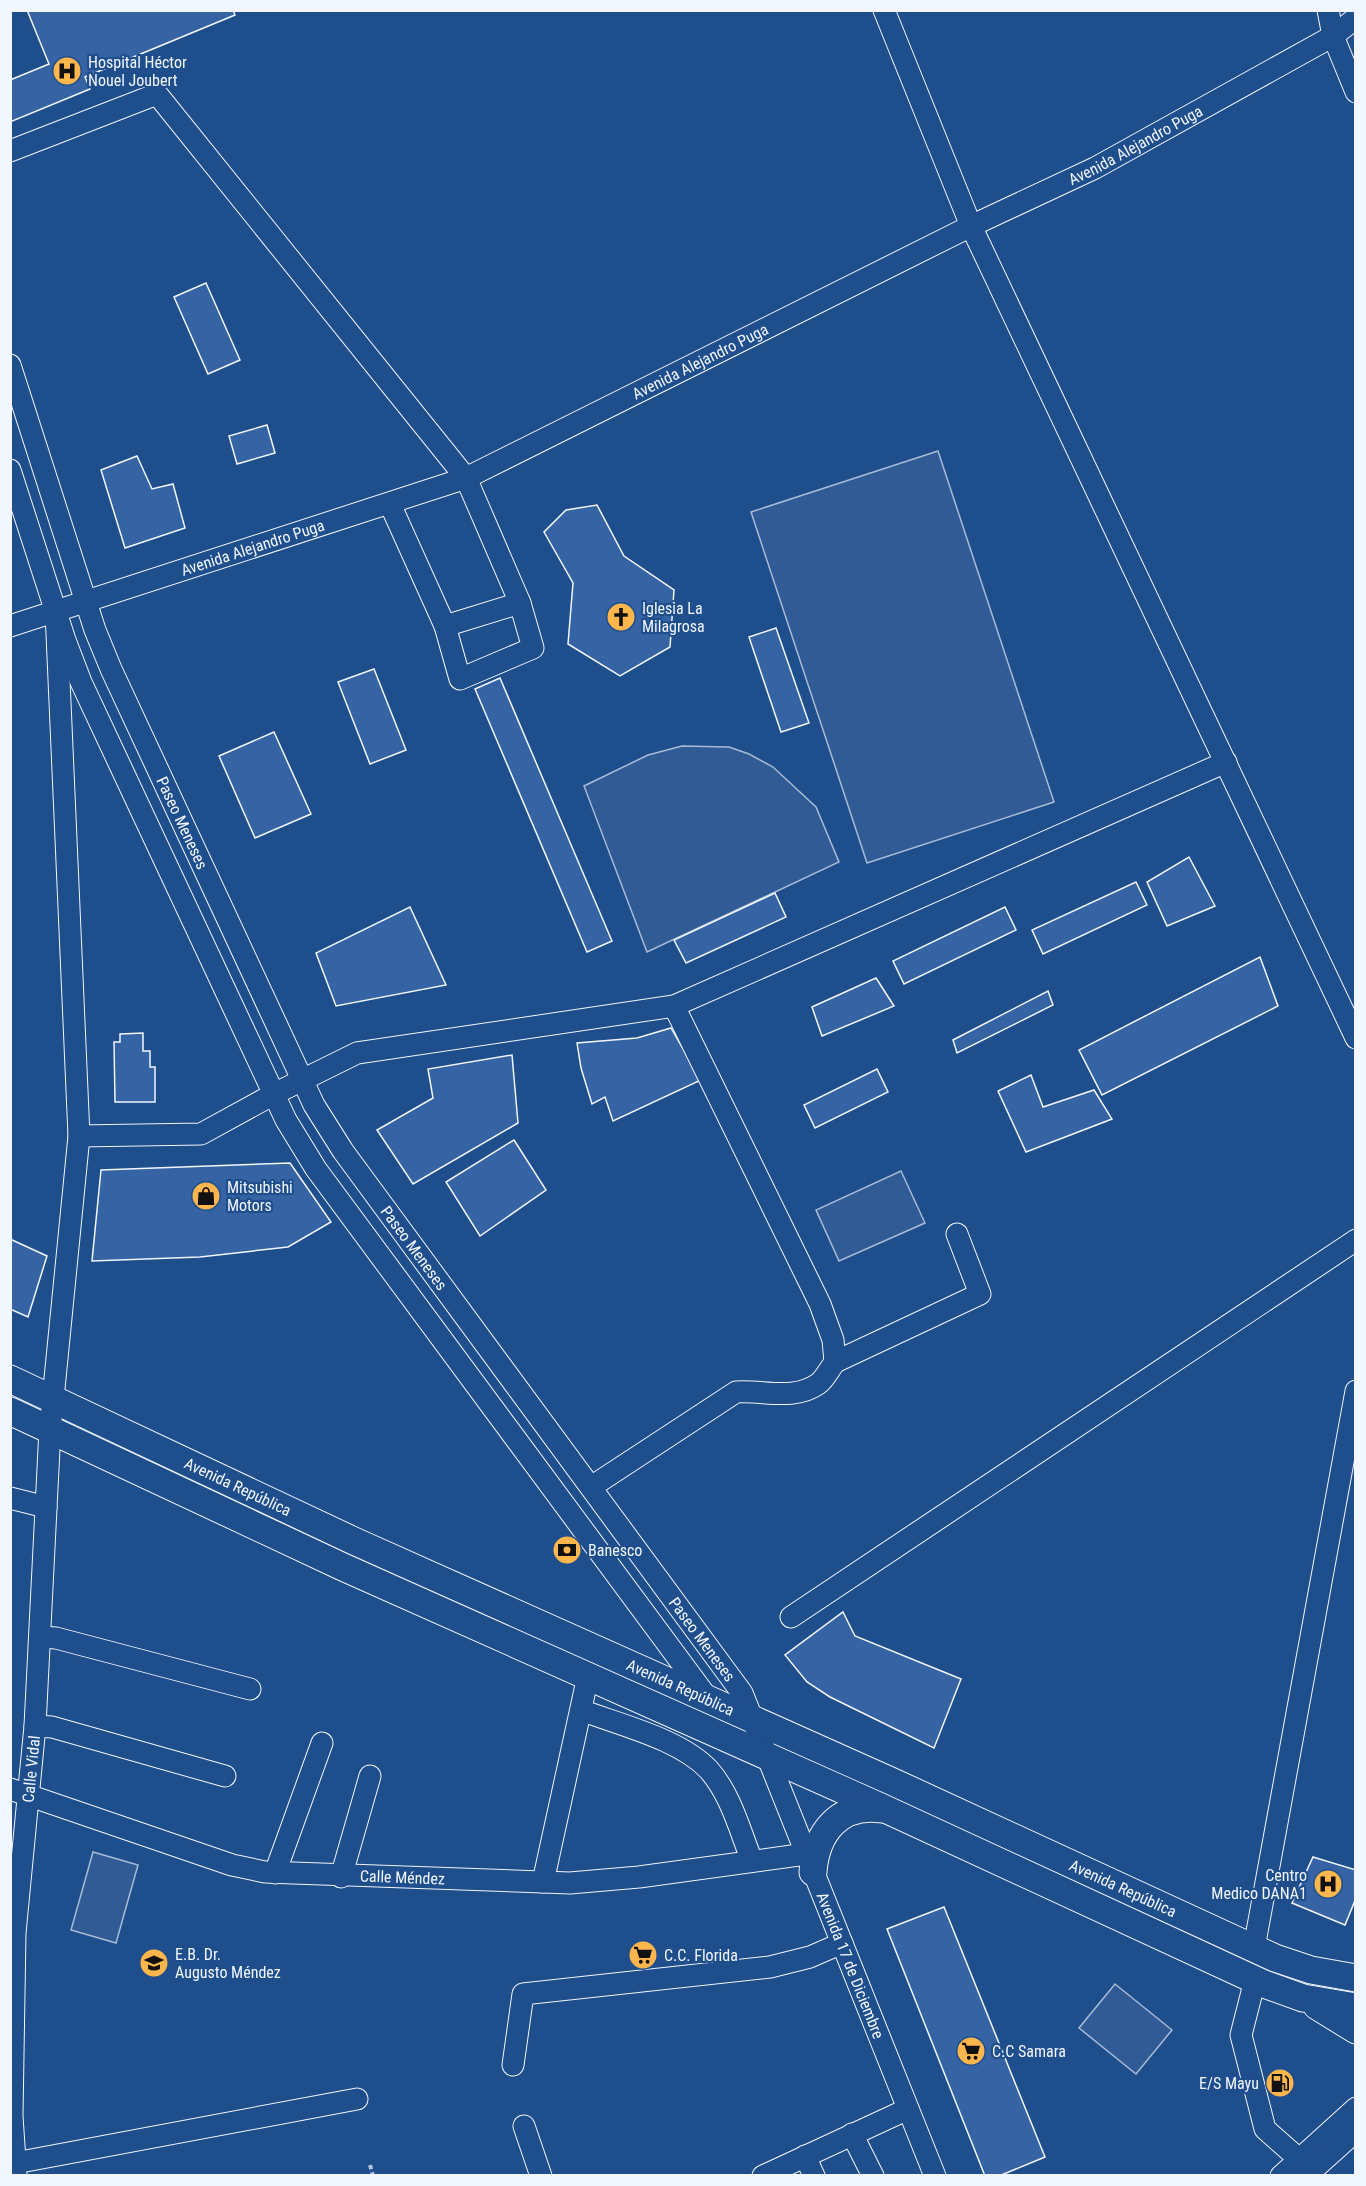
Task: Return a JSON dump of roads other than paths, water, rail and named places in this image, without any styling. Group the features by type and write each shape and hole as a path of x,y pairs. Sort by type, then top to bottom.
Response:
{"main road":[{"name":"Avenida República","path":"10,1379 354,1541 753,1718 1254,1948 1311,1970 1356,1978"},
{"name":"Avenida República","path":"10,1410 342,1567 768,1756 1255,1980 1303,1998"},
{"path":"810,1863 830,1824 839,1817 858,1808 886,1810"},
{"path":"1303,1998 1356,2007"},
{"path":"1303,1998 1356,2030"}],"street":[{"path":"884,10 971,226 1356,1038"},
{"path":"1328,10 1333,36 1356,92"},
{"name":"Avenida Alejandro Puga","path":"10,626 466,478 971,226 1095,168 1333,36 1356,18"},
{"path":"10,151 158,94 466,478 520,603 533,648 460,679 445,626 390,504"},
{"name":"Paseo Meneses","path":"10,365 86,602 111,669 314,1106 342,1151 727,1672 742,1694 768,1756"},
{"name":"Paseo Meneses","path":"10,470 81,682 286,1120 316,1169 707,1698 768,1756"},
{"path":"445,626 520,603"},
{"name":"Calle Vidal","path":"15,2169 12,2066 19,1792 35,1726 50,1429 79,1136 56,611"},
{"path":"79,1136 201,1134 274,1094 357,1053 674,1006 1226,762"},
{"path":"674,1006 820,1304 833,1340 835,1362"},
{"path":"591,1487 736,1392 757,1391 784,1396 818,1384 835,1362 980,1294 957,1234"},
{"path":"790,1617 1354,1242"},
{"path":"1254,1948 1356,1391"},
{"path":"10,1498 46,1508"},
{"path":"39,1637 56,1638 250,1689"},
{"path":"543,1882 588,1676"},
{"path":"581,1710 663,1741 691,1755 708,1770 732,1810 752,1861"},
{"path":"35,1726 52,1727 225,1776"},
{"path":"275,1873 322,1743"},
{"name":"Avenida 17 de Diciembre","path":"768,1756 935,2175"},
{"path":"341,1877 370,1776"},
{"name":"Calle Méndez","path":"19,1792 232,1865 275,1873 543,1882 601,1881 752,1861 810,1863"},
{"path":"513,2065 523,1994 770,1967 810,1957 842,1943"},
{"path":"1255,1980 1241,2035 1265,2129 1302,2167"},
{"path":"15,2169 357,2099"},
{"path":"1302,2167 1356,2108"},
{"path":"763,2175 908,2109"},
{"path":"524,2126 541,2175"},
{"path":"1281,2175 1302,2167 1356,2131"},
{"path":"852,2134 873,2175"},
{"path":"806,2156 814,2175"}],"place":[{"name":"Hospital Héctor Nouel Joubert","path":"67,71"},
{"name":"Iglesia La Milagrosa","path":"621,617"},
{"name":"Mitsubishi Motors","path":"206,1196"},
{"name":"Banesco","path":"567,1550"},
{"name":"Centro Medico DANA1","path":"1328,1884"},
{"name":"C.C. Florida","path":"643,1955"},
{"name":"E.B. Dr. Augusto Méndez","path":"154,1963"},
{"name":"C.C Samara","path":"971,2051"},
{"name":"E/S Mayu","path":"1280,2083"}]}
